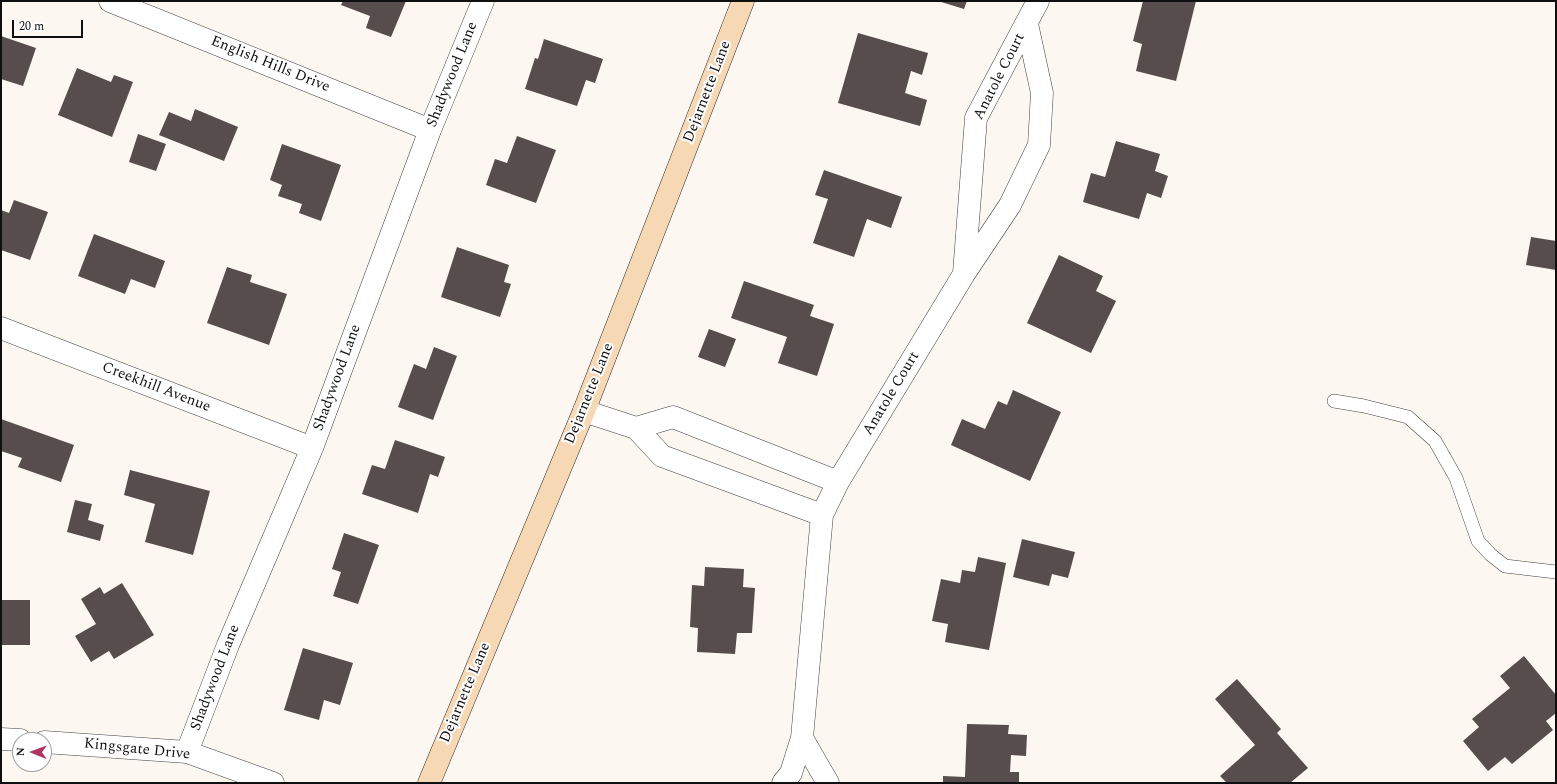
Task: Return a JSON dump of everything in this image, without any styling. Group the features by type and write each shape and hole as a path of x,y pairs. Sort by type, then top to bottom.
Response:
{"main road":[{"name":"Dejarnette Lane","path":"428,783 584,411 743,1"}],"street":[{"name":"English Hills Drive","path":"110,1 430,130"},
{"name":"Shadywood Lane","path":"187,752 228,645 312,448 430,130 482,1"},
{"name":"Anatole Court","path":"964,274 976,118 1038,1"},
{"name":"Anatole Court","path":"783,783 792,773 802,738 822,515 838,482 964,274 1010,205 1038,145 1042,93 1027,24"},
{"name":"Creekhill Avenue","path":"1,328 312,448"},
{"path":"584,411 636,428 662,456 822,515"},
{"path":"636,428 673,417 838,482"},
{"path":"802,738 828,783"},
{"path":"1,739 12,740"},
{"name":"Kingsgate Drive","path":"52,743 187,752 273,783"}],"lane":[{"path":"1334,401 1364,406 1408,417 1435,441 1456,478 1478,541 1491,555 1505,566 1556,572"}],"building":[{"path":"343,1 406,1 391,37 366,28 370,16 341,5"},
{"path":"938,1 967,1 964,9"},
{"path":"1143,1 1196,1 1176,81 1136,71 1142,44 1133,41"},
{"path":"858,33 928,53 922,75 911,71 905,93 927,100 920,126 838,103"},
{"path":"1,36 36,48 23,86 1,79"},
{"path":"544,39 603,59 595,83 586,80 577,106 525,89 535,58 538,59"},
{"path":"77,68 111,82 114,75 133,82 112,137 58,115"},
{"path":"195,109 238,127 224,161 159,135 169,112 191,121"},
{"path":"138,134 166,144 156,171 129,162"},
{"path":"517,136 556,150 536,203 486,185 495,159 507,163"},
{"path":"1116,141 1160,154 1155,171 1168,176 1161,198 1147,193 1139,219 1083,202 1091,173 1105,177"},
{"path":"282,144 341,165 321,221 299,213 302,204 278,196 282,185 270,180"},
{"path":"824,170 902,197 891,228 867,219 854,257 813,243 828,199 815,195"},
{"path":"14,200 48,212 30,260 1,250 1,210 9,213"},
{"path":"94,234 165,261 155,288 131,279 125,294 78,276"},
{"path":"1531,237 1556,241 1556,270 1526,265"},
{"path":"457,247 509,265 504,282 511,284 500,317 441,297"},
{"path":"1059,255 1103,276 1096,291 1116,301 1091,353 1027,323"},
{"path":"227,267 252,275 250,282 287,294 269,345 207,323"},
{"path":"744,281 814,305 810,316 834,324 817,376 778,363 787,337 731,318"},
{"path":"709,329 736,339 725,367 698,357"},
{"path":"434,347 457,356 433,420 398,407 414,364 426,369"},
{"path":"1013,390 1061,412 1030,481 951,445 962,419 985,429 998,401 1007,405"},
{"path":"1,419 74,445 61,482 18,467 22,458 1,451"},
{"path":"395,440 445,457 438,477 430,474 418,513 362,494 372,465 385,469"},
{"path":"130,470 210,491 193,555 145,542 155,504 124,495"},
{"path":"75,500 92,504 88,520 104,525 100,541 67,532"},
{"path":"344,533 379,545 358,604 333,596 341,572 332,569"},
{"path":"1022,539 1075,552 1068,578 1052,574 1049,586 1013,577"},
{"path":"978,557 1006,563 989,650 945,642 948,624 932,621 941,579 960,583 962,570 975,572"},
{"path":"705,567 744,569 743,587 755,588 752,633 737,633 735,654 697,652 698,628 690,627 692,585 704,586"},
{"path":"122,583 154,635 114,659 109,651 91,662 75,636 96,624 81,599 100,587 104,594"},
{"path":"1,600 30,600 30,645 1,645"},
{"path":"303,648 353,663 340,705 324,700 319,720 284,710"},
{"path":"1524,656 1556,695 1556,713 1546,721 1553,730 1512,764 1505,757 1488,771 1463,741 1479,727 1472,719 1510,688 1500,676"},
{"path":"1237,679 1281,729 1277,733 1308,768 1290,783 1227,783 1220,776 1255,745 1215,699"},
{"path":"967,724 1009,725 1008,734 1027,735 1026,756 1011,755 1010,772 1019,772 1019,783 943,783 943,776 965,777"}]}
